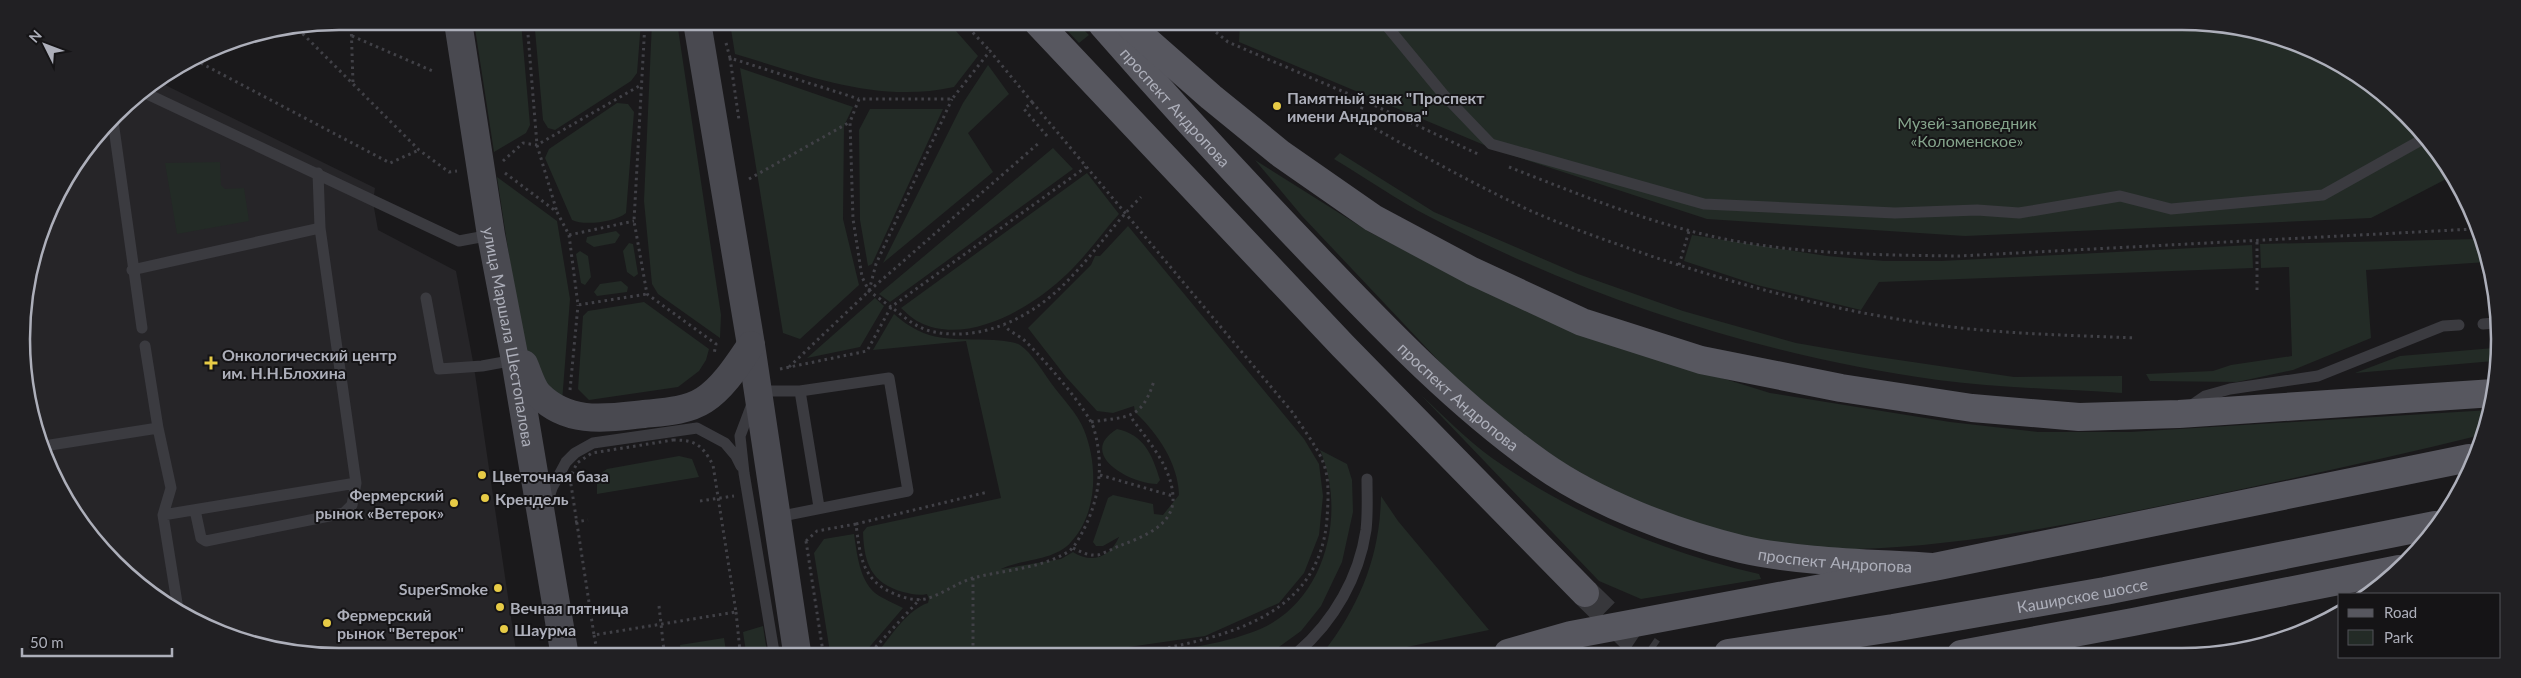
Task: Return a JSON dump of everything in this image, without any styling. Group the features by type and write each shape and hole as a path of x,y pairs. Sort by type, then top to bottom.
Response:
{"main road":[{"name":"улица Маршала Шестопалова","path":"459,30 491,235 544,524 564,648"},
{"path":"698,30 751,345 795,648"},
{"path":"1044,30 1336,338 1585,593"},
{"name":"проспект Андропова","path":"1107,30 1194,130 1381,325 1462,401 1543,465 1584,489 1635,513 1742,549 1805,558 1932,567"},
{"path":"1135,30 1211,97 1274,147 1373,218 1472,271 1582,322 1700,360 1841,388 1972,408 2079,417 2179,414 2486,394"},
{"path":"513,348 538,394 570,415 596,419 694,406 706,399 718,388 751,345"},
{"path":"1526,648 1571,635 1932,567 2466,459"},
{"name":"Каширское шоссе","path":"1761,648 1893,628 2096,593 2428,526"},
{"path":"1993,648 2385,572"}],"lane":[{"path":"1390,30 1443,94 1491,144 1704,204 1895,213 1978,210 2019,213 2120,196 2171,209 2323,196 2419,141"},
{"path":"150,95 318,173 373,202 459,240 491,235"},
{"path":"114,128 132,270 142,328"},
{"path":"195,510 201,538 206,541 344,513 352,504 356,483 320,228 318,173"},
{"path":"132,270 320,228"},
{"path":"426,298 439,370 482,366 513,348"},
{"path":"2179,414 2205,396 2230,389 2318,376 2443,326 2459,326"},
{"path":"145,346 158,428 171,488 163,515 177,602"},
{"path":"773,648 744,473 740,436 757,391 800,391 889,378 908,491 777,517"},
{"path":"800,391 819,508"},
{"path":"49,445 158,428"},
{"path":"544,524 552,488 566,462 575,453 593,443 697,428 725,443 736,456 744,473"},
{"path":"1302,648 1332,615 1353,575 1366,529 1367,479"},
{"path":"163,515 356,483"}],"path":[{"path":"352,30 353,83"},
{"path":"528,30 537,145 557,212 569,234 578,305 570,392"},
{"path":"644,30 634,221 647,294 716,344 713,363"},
{"path":"970,30 1293,413 1324,463 1328,495 1325,538 1310,576 1283,607 1236,629 1204,641 1168,648"},
{"path":"352,36 434,72"},
{"path":"726,40 730,58 859,99 952,99"},
{"path":"870,291 876,264 952,99 990,51"},
{"path":"200,63 390,162 419,150"},
{"path":"859,99 850,122 854,219 862,277 870,291 917,326 930,331 958,334 1004,325 1036,307 1062,286 1093,254 1125,213 1141,197"},
{"path":"1365,101 1357,118 1467,179 1533,211 1611,242 1722,280 1881,317 1986,331 2136,338"},
{"path":"1032,102 1024,109 1047,136"},
{"path":"749,179 850,122"},
{"path":"788,368 870,291 1040,142"},
{"path":"497,167 557,212"},
{"path":"780,370 867,351 891,307 1086,167"},
{"path":"569,234 634,221"},
{"path":"1679,265 1689,231"},
{"path":"2257,239 2257,290"},
{"path":"578,305 647,294"},
{"path":"856,524 864,567 870,578 889,592 914,600 934,596 973,578 1033,566 1068,552 1073,548 1086,525 1099,493 1100,475 1091,422 1087,413 1029,344 1017,334 1009,332 1004,325"},
{"path":"1091,422 1130,416 1140,410 1154,381"},
{"path":"1073,548 1083,554 1098,555 1147,535 1165,520 1173,506 1171,481 1165,468 1130,416"},
{"path":"596,648 575,522 570,478 577,463 592,453 673,440 690,440 707,455 712,465 736,612 740,648"},
{"path":"1100,475 1173,496"},
{"path":"822,648 806,539 817,531 856,524 988,492"},
{"path":"700,501 738,496"},
{"path":"575,522 588,520"},
{"path":"973,578 973,648"},
{"path":"875,648 920,599"},
{"path":"659,606 664,648"},
{"path":"594,635 736,612"}],"shaded area":[{"name":"Онкологический центр им. Н.Н.Блохина","path":"164,84 375,188 373,202 378,230 456,271 474,367 516,648 339,648 279,642 240,632 202,616 167,596 135,571 107,543 82,511 62,476 46,438 36,399 30,339 36,279 46,240 62,202 82,167 107,135 135,107"}],"green space":[{"path":"475,30 522,30 530,125 526,133 494,152"},
{"path":"535,30 640,30 637,73 631,81 555,130 548,128 543,120"},
{"path":"652,30 678,30 721,315 720,338 658,294 652,284 644,201"},
{"path":"731,30 955,30 978,56 954,87 898,92 870,90 843,85 735,54"},
{"path":"1067,30 1084,30 1089,35 1079,43"},
{"name":"Музей-заповедник «Коломенское»","path":"1240,30 2182,30 2222,33 2281,46 2319,62 2354,82 2386,107 2414,135 2446,179 2371,218 1965,236 1707,219 1496,150 1239,42"},
{"path":"988,65 1009,94 968,133 993,172 883,263 963,103"},
{"path":"740,68 853,107 844,126 843,219 859,285 800,339 783,333"},
{"path":"617,103 628,104 634,112 626,213 608,221 577,222 572,220 545,158 549,149"},
{"path":"870,109 943,109 872,264 868,266 860,220 859,130"},
{"path":"1053,148 1073,169 890,302 879,294"},
{"path":"1340,153 1434,212 1578,274 1683,311 1796,343 1865,355 2014,377 2122,376 2122,393 2007,387 1938,380 1871,369 1805,355 1677,320 1615,299 1553,274 1491,247 1430,217 1334,159"},
{"path":"1255,160 1371,233 1498,298 1654,357 1770,393 1950,422 2038,432 2130,432 2482,410 2475,436 2248,488 2014,533 1935,544 1856,549 1855,553 1727,537 1620,495 1562,462 1515,428 1453,376 1302,216"},
{"path":"220,162 221,185 225,189 244,188 249,221 177,234 165,163"},
{"path":"1087,173 1119,214 1074,267 1053,287 1018,310 998,320 978,327 958,330 938,328 919,322 901,308"},
{"path":"497,177 557,221 570,299 562,402 544,388 522,341"},
{"path":"1128,226 1304,439 1319,464 1323,496 1319,535 1304,573 1279,603 1205,636 1122,648 881,648 907,617 928,603 929,599 927,594 912,594 892,588 877,577 871,570 865,553 863,532 867,527 1001,498 966,341 873,350 894,314 906,324 929,335 941,338 994,340 1020,345 1029,353 1074,412 1084,430 1092,458 1093,488 1091,503 1080,530 1071,542 1056,553 1001,569 1061,559 1073,552 1087,558 1099,557 1111,550 1119,537 1103,546 1096,546 1093,542 1108,498 1113,495 1153,504 1154,514 1163,515 1179,495 1178,483 1171,460 1159,439 1135,412 1134,406 1113,413 1097,411 1066,377 1028,328 1091,265 1095,256 1100,256"},
{"path":"616,231 620,235 615,243 594,247 586,242 587,237"},
{"path":"1692,235 1827,256 1884,261 1941,261 2252,245 2253,268 1879,282 1861,310 1757,285 1684,261"},
{"path":"2475,239 2481,262 2366,270 2371,338 2293,370 2237,382 2150,381 2146,374 2213,371 2231,365 2292,356 2289,267 2261,268 2260,244"},
{"path":"629,243 633,244 638,274 634,277 627,272 623,251"},
{"path":"580,251 588,256 591,277 585,285 581,283 576,254"},
{"path":"621,281 628,287 627,292 597,296 594,292 600,284"},
{"path":"875,298 884,306 860,347 807,358"},
{"path":"644,302 709,349 706,360 699,371 678,387 589,400 578,389 583,316 588,311"},
{"path":"2491,348 2490,361 2355,373 2400,356"},
{"path":"1421,395 1492,458 1554,497 1587,514 1654,543 1688,555 1759,574 1761,579 1641,599 1599,581"},
{"path":"1117,429 1134,436 1146,447 1154,462 1160,480 1157,484 1146,483 1122,473 1112,466 1105,457 1102,448 1106,439"},
{"path":"1320,450 1347,464 1352,480 1353,512 1342,562 1321,606 1301,631 1278,648 1192,648 1220,642 1261,629 1291,608 1307,590 1319,569 1327,546 1331,521 1331,497 1327,473"},
{"path":"679,456 692,459 699,477 597,494 597,476 607,469"},
{"path":"1381,496 1398,521 1489,630 1402,648 1327,648 1348,617 1365,579 1377,539"},
{"path":"854,534 865,581 875,593 903,608 869,648 829,648 814,553 824,539"},
{"path":"763,626 766,648 745,648 743,632"},
{"path":"724,638 726,648 680,648 680,645"}],"tunnel":[{"path":"1585,593 1633,640 1645,648"}],"place":[{"name":"Памятный знак \"Проспект имени Андропова\"","path":"1277,106"},
{"name":"Онкологический центр им. Н.Н.Блохина","path":"211,363"},
{"name":"Цветочная база","path":"482,475"},
{"name":"Крендель","path":"485,498"},
{"name":"Фермерский рынок «Ветерок»","path":"454,503"},
{"name":"SuperSmoke","path":"498,588"},
{"name":"Вечная пятница","path":"500,607"},
{"name":"Фермерский рынок \"Ветерок\"","path":"327,623"},
{"name":"Шаурма","path":"504,629"}]}
